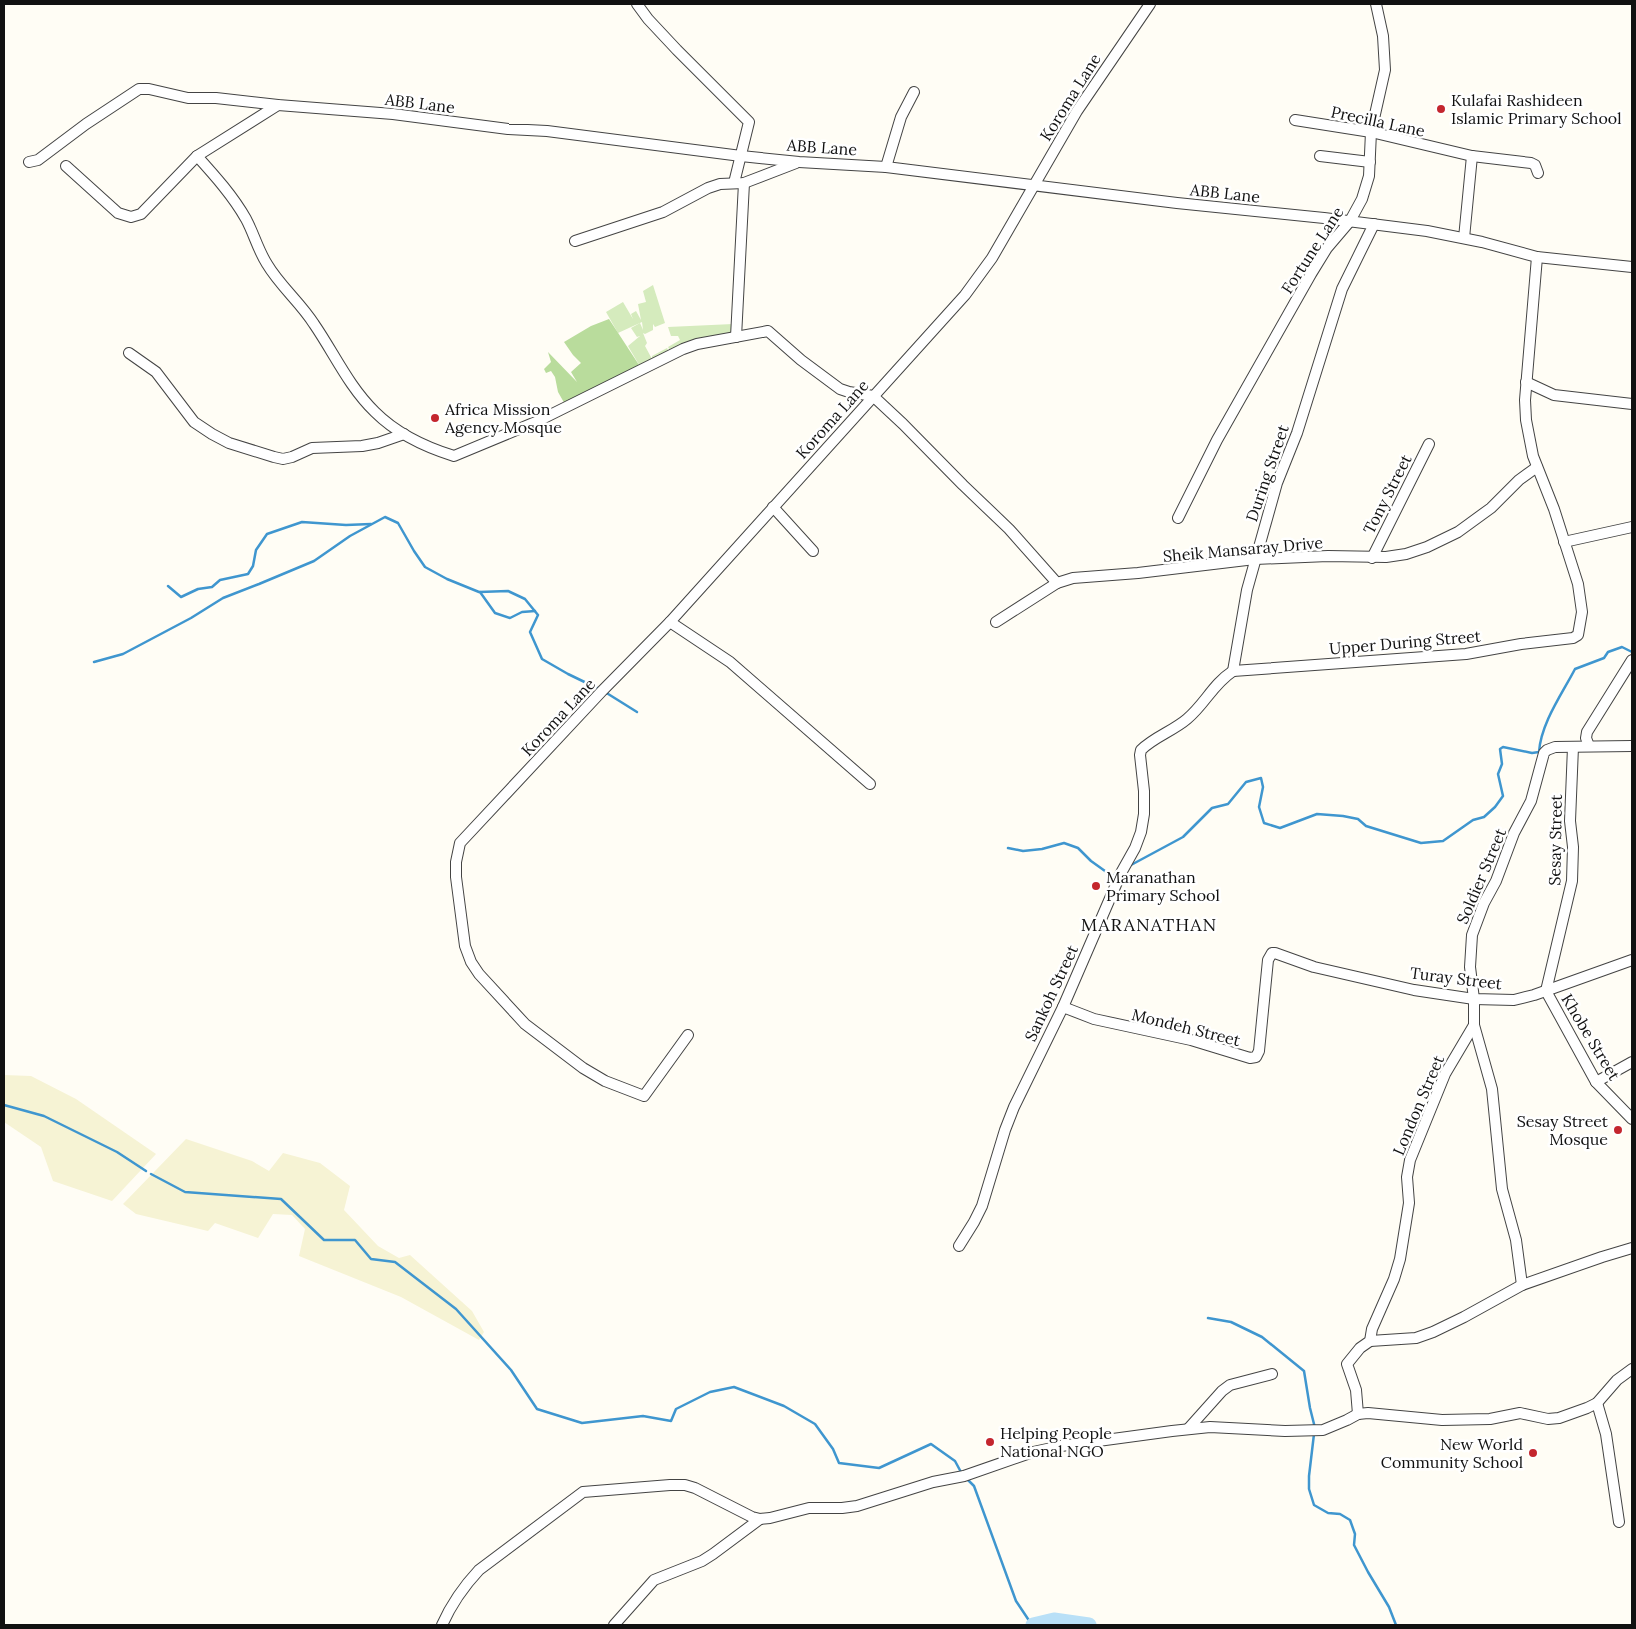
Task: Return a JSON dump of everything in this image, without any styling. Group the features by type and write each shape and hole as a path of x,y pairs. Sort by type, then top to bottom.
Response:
{"street":[{"path":"637,4 648,19 677,50 749,122 741,156 739,183 736,337"},
{"name":"Koroma Lane","path":"688,1035 644,1096 605,1081 582,1068 525,1024 479,974 471,962 465,946 456,877 456,862 460,843 602,691 670,622 965,295 992,258 1077,111 1150,4"},
{"name":"Fortune Lane","path":"1178,518 1217,440 1311,274 1327,248 1350,221 1362,199 1370,176 1371,132 1385,70 1383,36 1376,4"},
{"name":"ABB Lane","path":"29,162 38,160 86,124 139,89 149,89 188,98 216,98 393,114 498,128 547,131 741,156 799,162 886,167 1177,203 1350,221 1464,238 1537,257 1632,267"},
{"path":"886,167 901,117 914,92"},
{"path":"66,166 118,213 131,217 141,214 198,156 278,105"},
{"name":"Precilla Lane","path":"1295,120 1371,132 1472,156 1534,164 1538,173"},
{"path":"198,156 235,202 246,220 266,264 313,322 363,399 375,412 404,434 422,444 454,456 538,421 683,349 697,344 768,331 801,360 840,389 873,396 1009,529 1057,583"},
{"path":"1320,156 1370,162"},
{"path":"1464,238 1472,156"},
{"path":"575,241 663,212 708,188 720,184 739,183 799,162"},
{"name":"During Street","path":"1233,671 1247,590 1277,483 1297,433 1342,289 1374,224"},
{"path":"1537,257 1526,382 1526,420 1536,467 1554,509 1564,542 1632,527"},
{"path":"129,353 156,372 194,422 229,443 274,457 283,459 292,457 312,448 362,446 378,443 404,434"},
{"path":"1526,382 1554,395 1632,404"},
{"name":"Tony Street","path":"1372,558 1429,444"},
{"name":"Sheik Mansaray Drive","path":"996,622 1057,583 1072,578 1138,574 1255,559 1328,556 1372,558 1406,554 1427,547 1458,532 1491,508 1519,480 1536,467"},
{"path":"773,507 813,551"},
{"name":"Upper During Street","path":"1233,671 1466,654 1521,644 1573,638 1578,635 1582,612 1580,597 1564,542"},
{"path":"670,622 730,662 870,784"},
{"path":"1589,746 1586,738 1588,732 1632,660"},
{"name":"Sankoh Street","path":"959,1246 982,1206 1014,1107 1063,1007 1121,873 1135,848 1141,832 1144,814 1144,791 1141,750 1185,721 1199,707 1221,679 1233,671"},
{"path":"1573,747 1632,746"},
{"name":"Soldier Street","path":"1522,1285 1516,1240 1502,1189 1492,1089 1474,1025 1474,999 1470,967 1472,935 1484,903 1496,881 1514,833 1531,801 1542,758 1547,750 1555,747 1573,747"},
{"name":"Sesay Street","path":"1546,991 1572,881 1573,847 1570,802 1573,747"},
{"name":"Mondeh Street","path":"1063,1007 1094,1019 1191,1040 1250,1058 1256,1056 1259,1051 1268,960 1275,953"},
{"name":"Turay Street","path":"1275,953 1314,966 1414,990 1474,999 1514,1000 1546,991 1632,960"},
{"name":"Khobe Street","path":"1546,991 1596,1082 1632,1119"},
{"name":"London Street","path":"1358,1414 1356,1390 1347,1364 1360,1348 1370,1340 1372,1329 1394,1280 1400,1259 1409,1203 1407,1177 1410,1160 1445,1074 1474,1025"},
{"path":"1596,1082 1632,1062"},
{"path":"1370,1340 1416,1338 1464,1317 1522,1285 1632,1248"},
{"path":"614,1625 654,1580 702,1561 760,1519 810,1508 857,1506 945,1478 964,1476 1033,1452 1060,1446 1188,1429 1323,1430 1358,1414 1383,1413 1442,1420 1490,1419 1520,1414 1548,1419 1559,1418 1597,1403 1617,1380 1632,1369"},
{"path":"1188,1429 1222,1391 1230,1385 1272,1374"},
{"path":"1597,1403 1606,1434 1619,1522"},
{"path":"442,1625 469,1580 479,1570 583,1492 685,1485 760,1519"}],"shaded area":[{"path":"4,1075 31,1076 76,1099 156,1154 112,1201 53,1181 41,1147 4,1122"},
{"path":"186,1139 252,1161 269,1171 283,1153 320,1163 350,1186 344,1210 378,1246 399,1258 410,1255 472,1311 484,1332 479,1340 401,1297 299,1256 305,1229 292,1215 273,1214 258,1238 215,1223 208,1231 136,1214 123,1204"}],"green space":[{"path":"653,285 665,323 655,327 653,324 653,330 645,334 643,333 647,343 645,346 652,359 652,356 667,348 670,353 641,368 628,346 640,336 637,337 631,328 640,323 643,330 642,322 618,333 606,312 623,302 633,319 631,314 636,311 641,320 638,304 646,302 643,291"},
{"path":"609,319 641,368 566,406 558,392 555,377 551,371 546,373 544,369 551,362 548,352 577,382 571,372 581,363 564,342 591,326"},
{"path":"733,324 733,336 671,352 668,347 680,340 678,336 671,336 668,327"}],"waterway":[{"path":"94,662 123,654 191,618 223,598 314,561 350,536 385,517 398,523 425,567 447,579 479,592 508,591 525,599 538,615 530,632 542,659 599,689"},
{"path":"168,586 181,597 198,589 212,587 220,580 248,574 253,566 256,550 267,534 302,522 346,525 371,524"},
{"path":"480,592 495,613 510,618 522,612 535,611"},
{"path":"1131,865 1183,837 1212,808 1228,804 1246,782 1261,778 1263,787 1259,807 1264,823 1280,828 1317,814 1343,816 1358,819 1366,826 1421,843 1443,841 1473,820 1484,817 1503,796 1498,774 1502,764 1500,749 1503,747 1532,753 1539,752 1548,720 1575,669 1604,658 1608,652 1622,647 1632,652"},
{"path":"605,692 637,712"},
{"path":"1008,848 1023,851 1042,849 1064,843 1078,848 1091,861 1112,876 1116,874"},
{"path":"4,1105 44,1116 117,1152 146,1171"},
{"path":"151,1174 185,1192 281,1199 324,1240 355,1240 371,1259 395,1262 456,1309 511,1370 537,1409 582,1423 643,1416 671,1421 676,1409 710,1392 734,1387 784,1406 815,1424 833,1449 839,1463 879,1468 931,1444 955,1461 962,1474"},
{"path":"1208,1318 1231,1322 1262,1337 1304,1371 1315,1428"},
{"path":"1314,1434 1309,1476 1309,1489 1314,1505 1328,1513 1340,1514 1350,1520 1355,1534 1354,1545 1389,1607 1396,1625"},
{"path":"966,1478 974,1486 1016,1601 1032,1625"},
{"path":"1033,1625 1054,1620 1089,1625"}],"place":[{"name":"Kulafai Rashideen Islamic Primary School","path":"1441,109"},
{"name":"Africa Mission Agency Mosque","path":"435,418"},
{"name":"Maranathan Primary School","path":"1096,886"},
{"name":"Sesay Street Mosque","path":"1618,1130"},
{"name":"Helping People National NGO","path":"990,1442"},
{"name":"New World Community School","path":"1533,1453"}],"district":[{"name":"MARANATHAN","path":"1149,924"}]}
